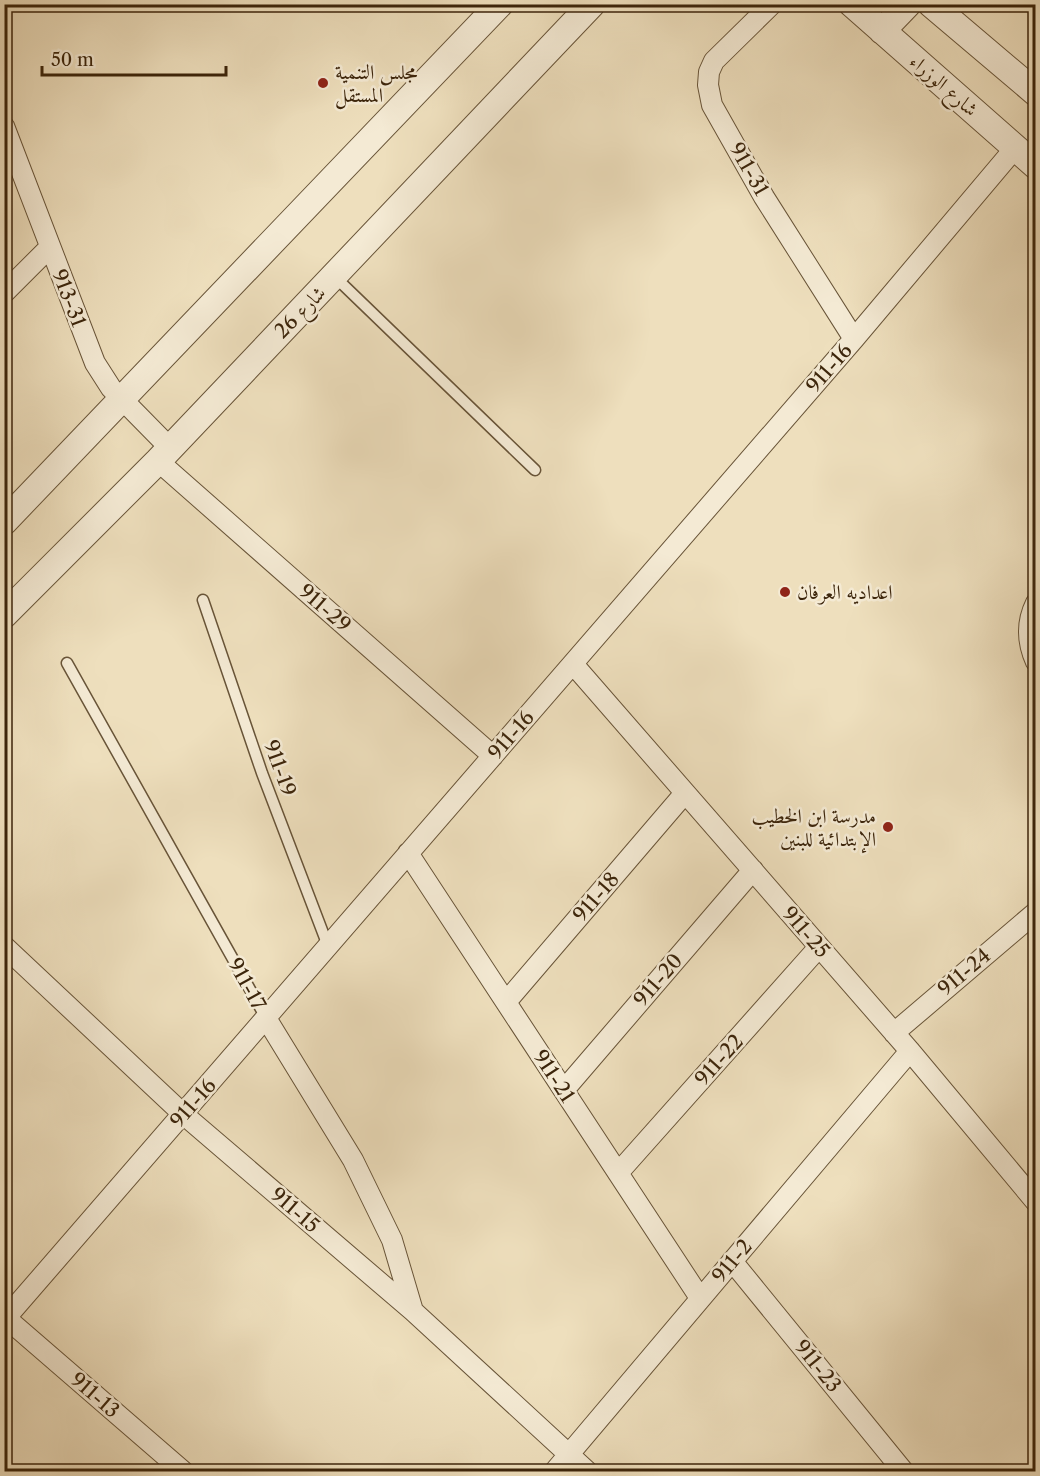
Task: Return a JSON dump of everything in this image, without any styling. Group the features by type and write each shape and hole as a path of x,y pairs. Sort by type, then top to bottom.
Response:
{"street":[{"path":"4,522 500,4"},
{"name":"شارع 26","path":"4,615 164,454 592,4"},
{"name":"911-31","path":"772,4 714,61 709,72 712,105 764,197 854,339"},
{"name":"شارع الوزراء","path":"852,4 1035,166"},
{"path":"882,31 908,4"},
{"path":"931,4 1035,93"},
{"name":"913-31","path":"4,126 88,350 102,376 164,454"},
{"name":"911-16","path":"5,1319 854,339 1015,148"},
{"path":"4,293 50,247"},
{"name":"911-29","path":"164,454 493,756"},
{"path":"1035,603 1029,618 1030,647 1035,662"},
{"name":"911-25","path":"573,664 894,1033 1035,1202"},
{"name":"911-18","path":"506,1002 685,793"},
{"name":"911-21","path":"408,854 700,1299"},
{"name":"911-20","path":"564,1090 753,870"},
{"name":"911-24","path":"894,1033 1035,912"},
{"name":"911-15","path":"4,946 183,1114 413,1311 588,1472"},
{"name":"911-22","path":"618,1173 819,947"},
{"name":"911-17","path":"266,1018 353,1160 392,1240 413,1311"},
{"name":"911-2","path":"554,1472 910,1052"},
{"name":"911-23","path":"732,1261 904,1472"},
{"name":"911-13","path":"5,1319 184,1472"}],"lane":[{"path":"334,276 535,470"},
{"name":"911-19","path":"203,600 262,773 328,946"},
{"name":"911-17","path":"67,663 266,1018"}],"place":[{"name":"مجلس التنمية المستقل","path":"323,83"},
{"name":"اعداديه العرفان","path":"785,592"},
{"name":"مدرسة ابن الخطيب الإبتدائية للبنين","path":"888,827"}]}
